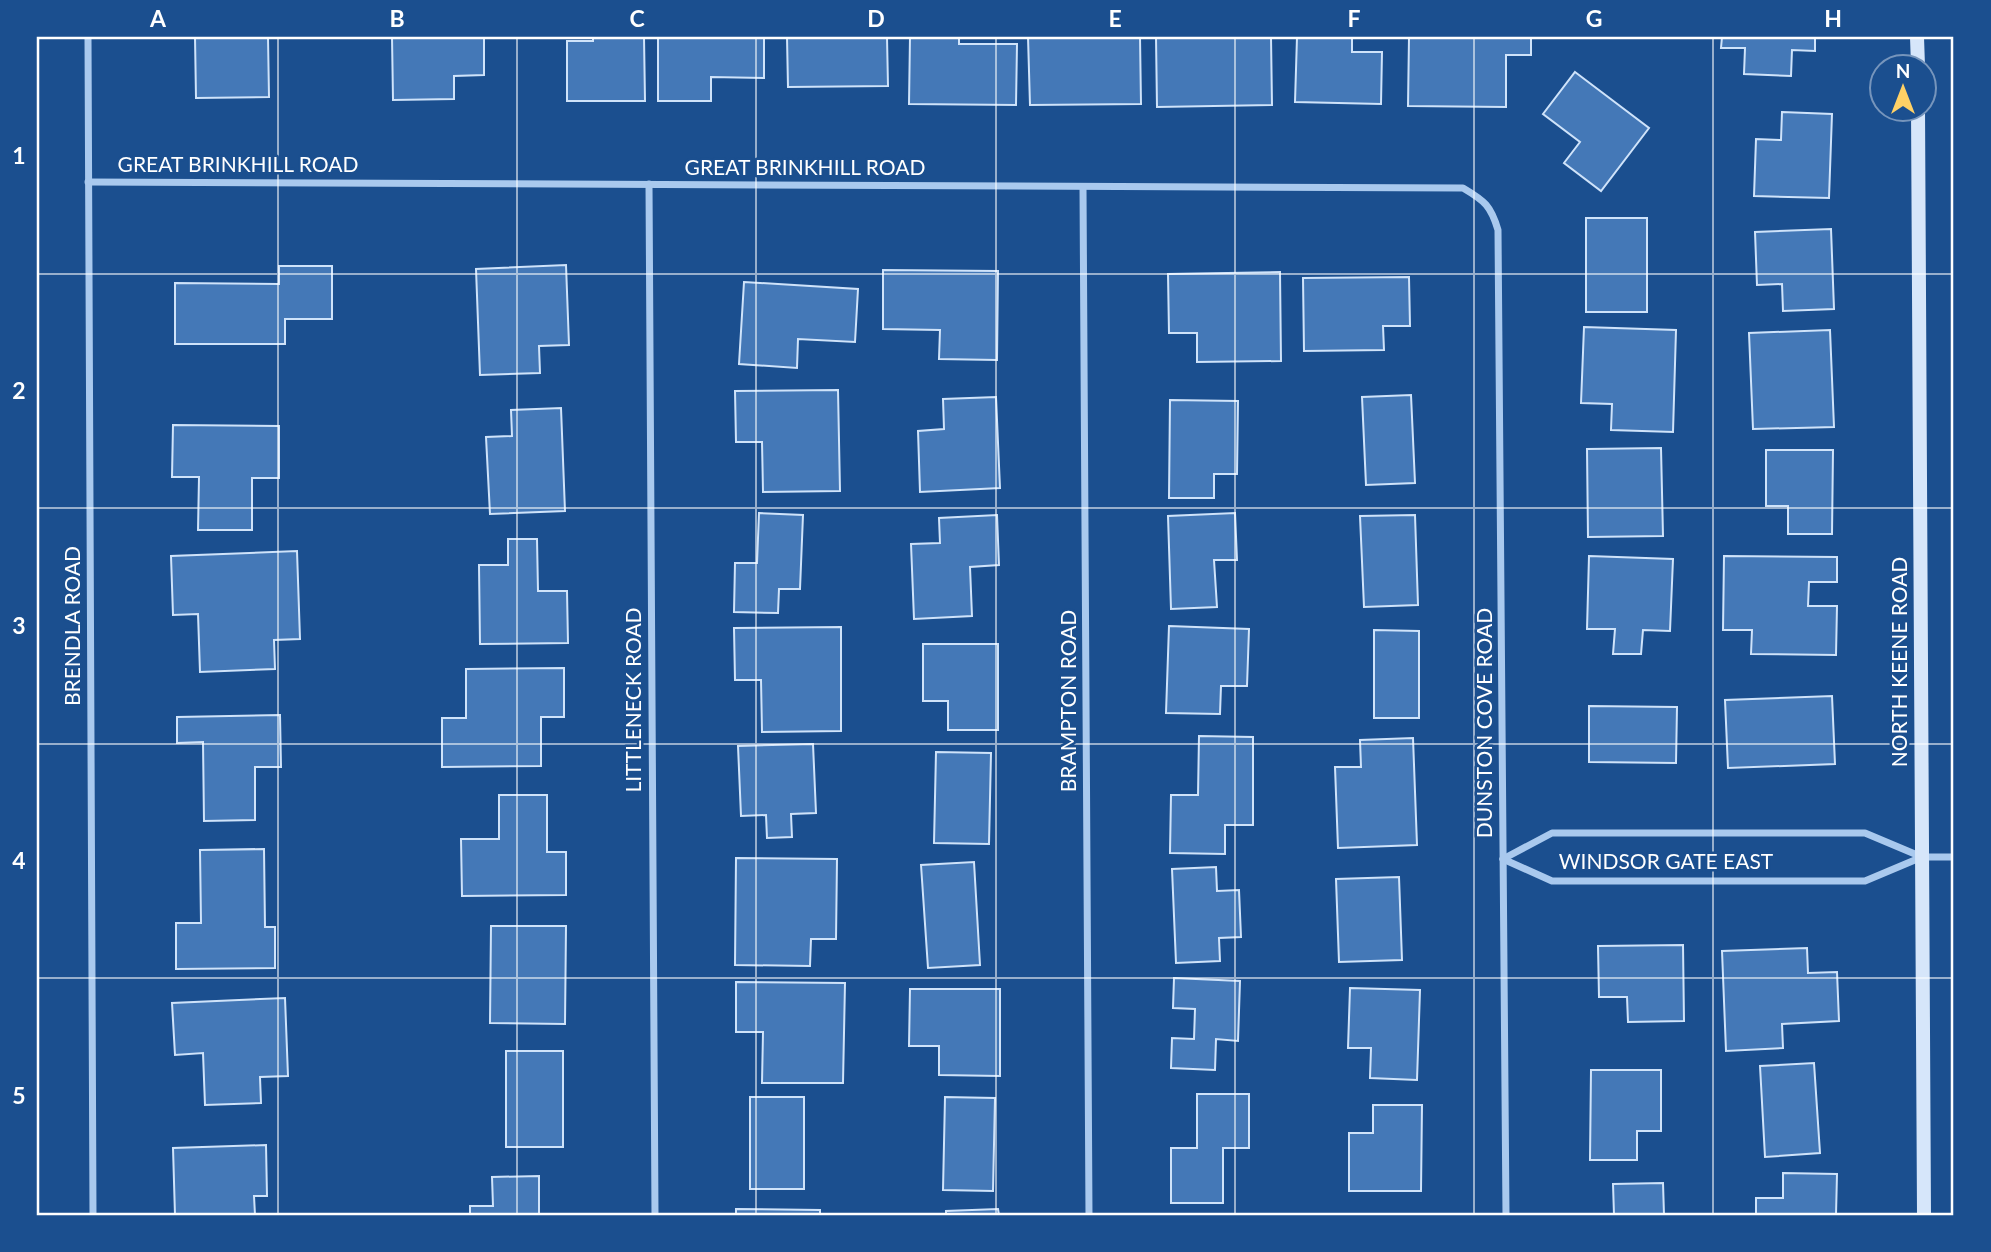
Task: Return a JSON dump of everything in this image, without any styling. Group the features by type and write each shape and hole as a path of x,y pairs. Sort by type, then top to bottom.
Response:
{"main road":[{"name":"NORTH KEENE ROAD","path":"1918,122 1924,1215"}],"street":[{"name":"BRENDLA ROAD","path":"88,37 93,1215"},
{"name":"GREAT BRINKHILL ROAD","path":"88,183 1463,188 1492,209 1499,230"},
{"name":"LITTLENECK ROAD","path":"649,184 655,1215"},
{"name":"BRAMPTON ROAD","path":"1083,187 1089,1215"},
{"name":"DUNSTON COVE ROAD","path":"1499,230 1506,1215"},
{"name":"WINDSOR GATE EAST","path":"1503,859 1552,833 1865,833 1922,857"},
{"name":"WINDSOR GATE EAST","path":"1503,859 1552,881 1865,881 1922,857 1954,857"}],"building":[{"path":"195,37 268,37 269,97 196,98"},
{"path":"392,37 484,37 484,75 454,76 454,99 393,100"},
{"path":"593,37 644,37 645,101 567,101 567,41 593,41"},
{"path":"658,37 764,37 764,78 711,77 711,101 658,101"},
{"path":"787,37 887,37 888,86 788,87"},
{"path":"910,37 959,37 959,44 1017,44 1016,105 909,104"},
{"path":"1028,37 1140,37 1141,104 1030,105"},
{"path":"1156,37 1271,37 1272,105 1157,107"},
{"path":"1297,37 1352,37 1352,52 1382,52 1381,104 1295,102"},
{"path":"1409,37 1531,37 1531,55 1506,55 1506,107 1408,106"},
{"path":"1722,37 1815,37 1815,51 1792,50 1791,76 1744,74 1745,48 1721,48"},
{"path":"1575,72 1649,128 1601,191 1564,163 1580,142 1543,114"},
{"path":"1782,112 1832,114 1829,198 1754,196 1756,139 1781,140"},
{"path":"1586,218 1647,218 1647,312 1586,312"},
{"path":"1831,229 1834,309 1783,311 1782,284 1757,285 1755,232"},
{"path":"566,265 569,345 539,346 540,373 480,375 476,269"},
{"path":"279,266 332,266 332,319 285,319 285,344 175,344 175,283 279,284"},
{"path":"883,270 998,271 997,360 939,359 940,330 883,329"},
{"path":"1280,272 1281,361 1197,362 1197,333 1169,333 1168,274"},
{"path":"1409,277 1410,326 1383,326 1384,350 1304,351 1303,278"},
{"path":"744,282 858,289 855,342 798,339 797,368 739,364"},
{"path":"1584,327 1676,330 1673,432 1611,430 1612,404 1581,403"},
{"path":"1830,330 1834,427 1753,429 1749,333"},
{"path":"838,390 840,491 763,492 762,442 736,442 735,391"},
{"path":"1411,395 1415,483 1366,485 1362,397"},
{"path":"996,397 1000,488 920,492 918,431 944,429 943,399"},
{"path":"1170,400 1238,401 1237,474 1214,474 1214,498 1169,498"},
{"path":"561,408 565,511 490,514 486,437 512,436 511,410"},
{"path":"173,425 279,426 279,478 252,478 252,530 198,530 199,477 172,477"},
{"path":"1661,448 1663,536 1588,537 1587,449"},
{"path":"1766,450 1833,450 1832,534 1788,534 1788,506 1766,506"},
{"path":"759,513 803,515 800,589 779,589 778,613 734,612 735,563 757,563"},
{"path":"1235,513 1237,560 1214,560 1217,607 1171,609 1168,516"},
{"path":"997,515 999,565 970,567 972,616 914,619 911,544 940,543 939,518"},
{"path":"1415,515 1418,605 1364,607 1360,516"},
{"path":"508,539 537,539 538,591 567,591 568,643 480,644 479,565 508,565"},
{"path":"297,551 300,639 274,640 275,669 200,672 198,614 173,615 171,556"},
{"path":"1589,556 1673,559 1670,631 1643,630 1641,654 1613,654 1615,629 1587,629"},
{"path":"1724,556 1837,557 1837,582 1809,582 1808,606 1837,606 1836,655 1751,654 1752,630 1723,630"},
{"path":"1169,626 1249,629 1247,686 1221,686 1220,714 1166,713"},
{"path":"841,627 841,731 762,732 761,680 735,680 734,628"},
{"path":"1374,630 1419,631 1419,718 1374,718"},
{"path":"923,644 998,644 998,730 948,730 948,701 923,701"},
{"path":"564,668 564,717 541,717 541,766 442,767 442,718 466,718 466,669"},
{"path":"1832,696 1835,764 1728,768 1725,700"},
{"path":"1589,706 1677,707 1676,763 1589,762"},
{"path":"280,715 281,767 255,767 255,820 204,821 203,742 177,743 177,717"},
{"path":"1199,736 1253,737 1253,825 1225,825 1225,854 1170,853 1171,795 1198,795"},
{"path":"1413,738 1417,845 1338,848 1335,767 1361,767 1360,740"},
{"path":"813,744 816,813 791,814 792,837 767,838 766,815 741,816 738,746"},
{"path":"936,752 991,753 989,844 934,843"},
{"path":"499,795 547,795 547,852 566,852 566,895 462,896 461,839 499,839"},
{"path":"264,849 265,927 275,927 275,968 176,969 176,923 201,923 200,850"},
{"path":"736,858 837,859 836,939 811,939 810,966 735,965"},
{"path":"974,862 980,965 928,968 921,865"},
{"path":"1216,867 1217,891 1239,890 1241,937 1219,938 1220,961 1176,963 1172,869"},
{"path":"1399,877 1402,960 1339,962 1336,879"},
{"path":"491,926 566,926 565,1024 490,1023"},
{"path":"1683,945 1684,1021 1628,1022 1627,997 1599,997 1598,946"},
{"path":"1807,948 1808,973 1837,972 1839,1021 1782,1024 1783,1048 1726,1051 1722,951"},
{"path":"1174,978 1240,981 1238,1041 1216,1039 1215,1070 1171,1068 1172,1038 1194,1039 1195,1009 1173,1008"},
{"path":"736,982 845,983 843,1083 762,1083 763,1032 736,1032"},
{"path":"1350,988 1420,990 1417,1080 1370,1078 1371,1048 1348,1048"},
{"path":"910,989 1000,989 1000,1076 939,1075 939,1046 909,1046"},
{"path":"285,998 288,1076 260,1077 261,1103 205,1105 203,1053 175,1055 172,1003"},
{"path":"506,1051 563,1051 563,1147 506,1147"},
{"path":"1814,1063 1820,1153 1765,1157 1760,1066"},
{"path":"1591,1070 1661,1070 1661,1131 1637,1131 1637,1160 1590,1160"},
{"path":"1197,1094 1249,1094 1249,1148 1223,1148 1223,1203 1171,1203 1171,1148 1197,1148"},
{"path":"750,1097 804,1097 804,1189 750,1189"},
{"path":"945,1097 995,1098 993,1191 943,1190"},
{"path":"1373,1105 1422,1105 1421,1191 1349,1191 1349,1133 1373,1133"},
{"path":"266,1145 267,1196 254,1196 255,1215 175,1215 173,1148"},
{"path":"1783,1173 1837,1174 1836,1215 1756,1215 1756,1198 1783,1198"},
{"path":"539,1176 539,1215 470,1215 470,1206 493,1206 492,1177"},
{"path":"1663,1183 1664,1215 1614,1215 1613,1184"},
{"path":"736,1209 820,1210 820,1215 736,1215"},
{"path":"998,1209 999,1215 946,1215 946,1211"}]}
